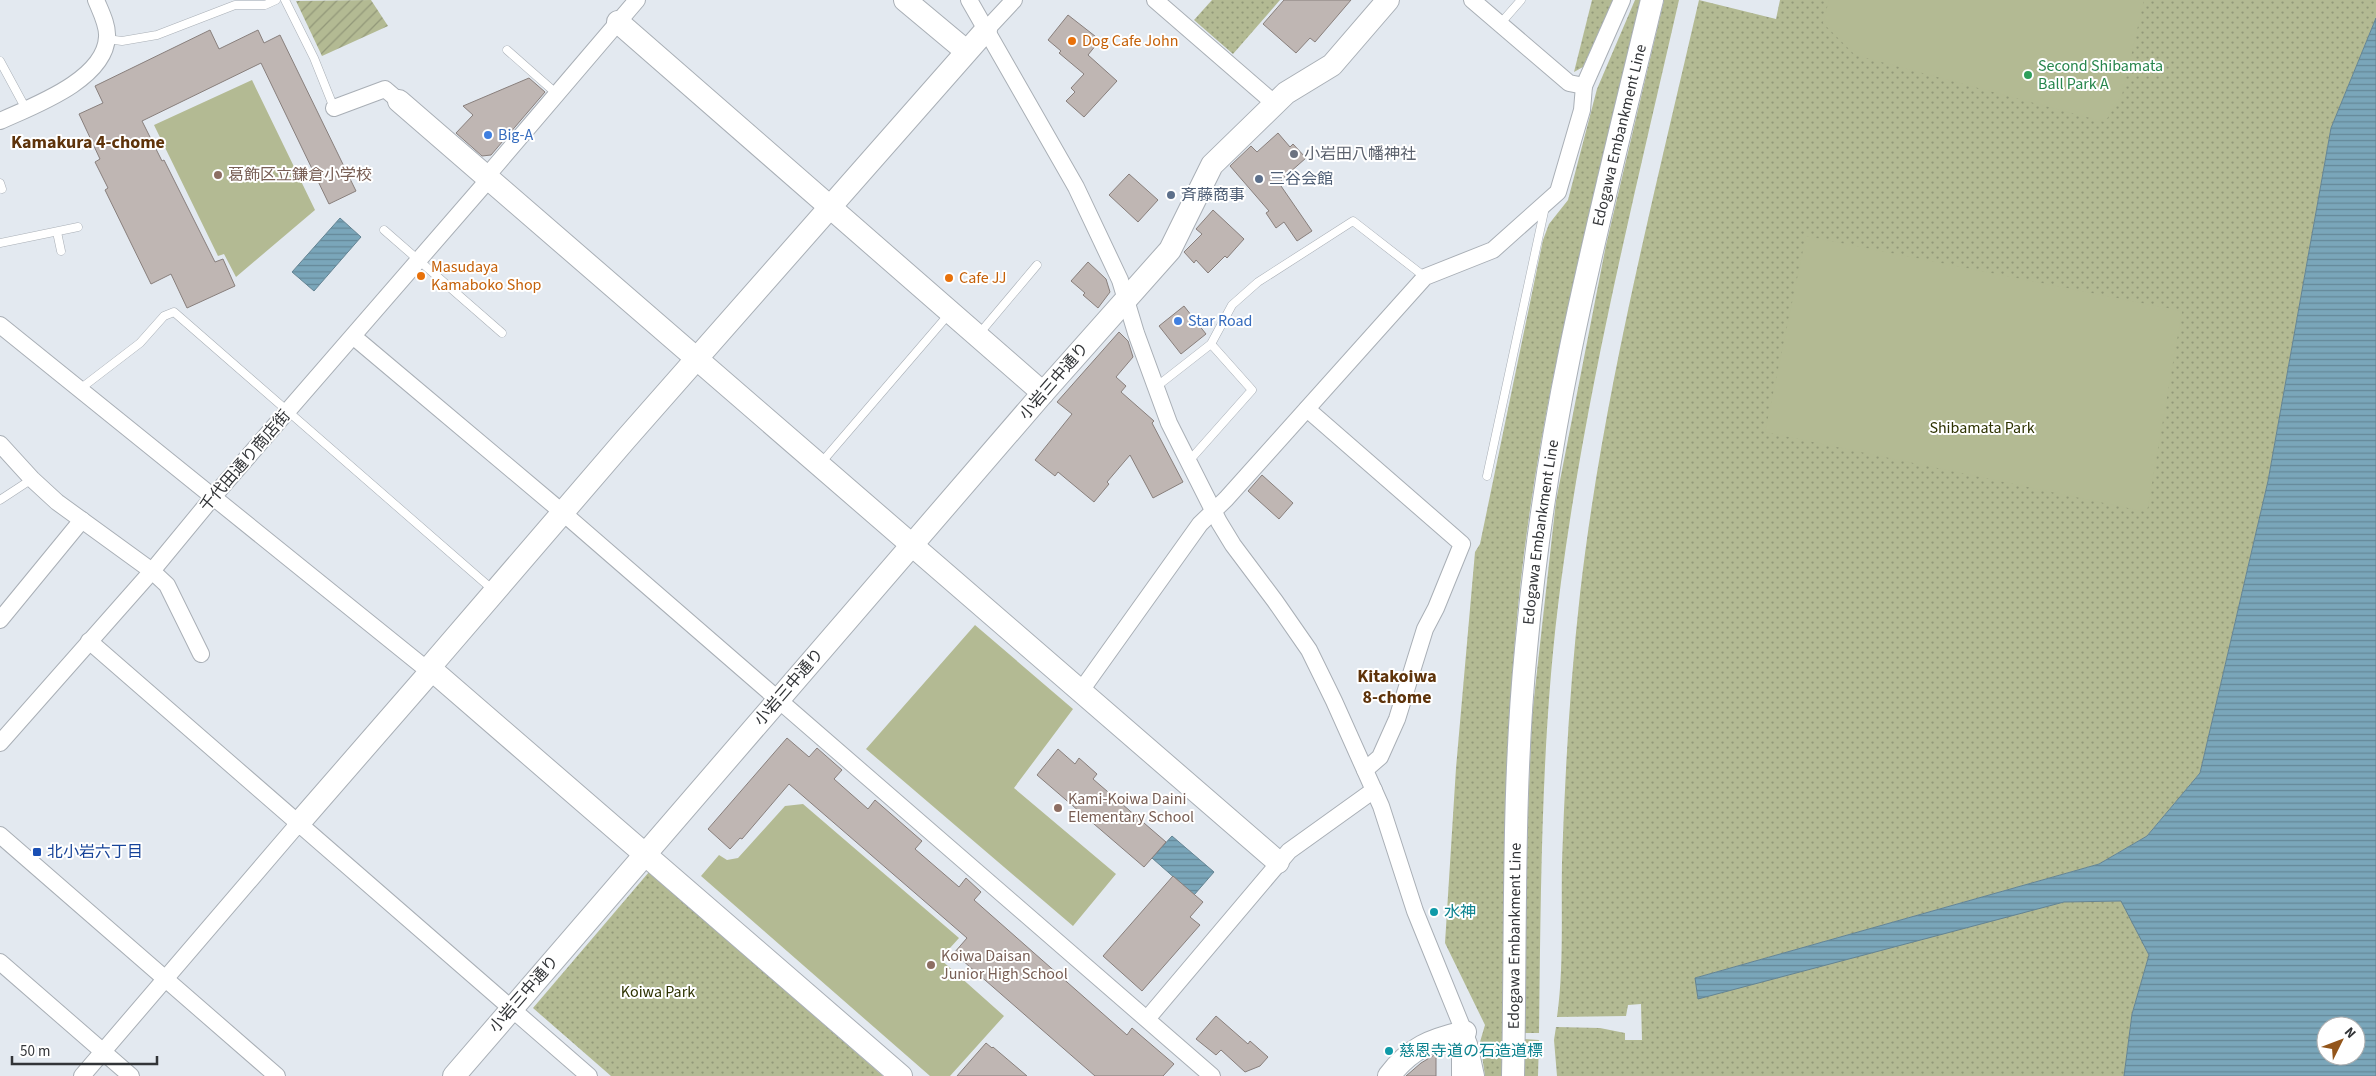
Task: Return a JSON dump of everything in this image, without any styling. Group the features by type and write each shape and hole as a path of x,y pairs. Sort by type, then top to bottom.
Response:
{"street":[{"path":"0,121 75,84 93,65 103,52 108,33 96,0"},
{"name":"千代田通り商店街","path":"0,743 152,571 213,497 354,337 637,0"},
{"path":"906,0 966,51"},
{"path":"969,0 1076,187 1120,280 1169,423 1189,462 1233,545 1309,650 1381,806 1418,920 1466,1035 1476,1076"},
{"path":"82,1076 431,671 429,668 562,512 966,51 1014,0"},
{"path":"1155,0 1275,104"},
{"name":"小岩三中通り","path":"454,1076 643,854 1043,393 1170,250 1212,165 1286,93 1332,65 1388,0"},
{"path":"1472,0 1569,83 1584,86"},
{"path":"1080,692 1200,524 1226,499 1425,277 1493,250 1558,192 1582,110 1584,86 1622,0"},
{"name":"Edogawa Embankment Line","path":"1513,1076 1514,890 1519,751 1526,651 1536,553 1546,484 1570,351 1652,0"},
{"path":"618,22 1043,393"},
{"path":"334,108 385,89 1278,862"},
{"path":"0,324 431,671 901,1076"},
{"path":"354,337 562,512 1212,1076"},
{"path":"1307,409 1462,544 1436,608 1425,628 1397,718 1380,758 1365,770"},
{"path":"0,444 56,502 152,571 167,584 200,654"},
{"path":"0,620 82,520"},
{"path":"89,641 589,1076"},
{"path":"1147,1019 1288,851 1374,790"},
{"path":"0,835 277,1076"},
{"path":"0,962 131,1076"},
{"path":"1389,1076 1403,1058 1434,1039 1466,1035"},
{"path":"1460,1076 1460,1060 1466,1035"}],"lane":[{"path":"107,39 122,41 158,35 226,4 265,4 276,0"},
{"path":"285,0 314,58 334,108"},
{"path":"1500,24 1521,0"},
{"path":"507,50 557,94"},
{"path":"0,61 26,109"},
{"path":"1487,476 1545,204"},
{"path":"1156,387 1211,344 1232,305 1258,282 1353,220 1425,277"},
{"path":"0,243 78,227"},
{"path":"384,230 502,333"},
{"path":"56,232 61,251"},
{"path":"977,336 1037,265"},
{"path":"80,389 140,343 164,316 174,312 287,413 494,591"},
{"path":"819,465 950,312"},
{"path":"1189,462 1252,390 1211,344"},
{"path":"0,500 32,479"}],"green space":[{"path":"371,0 388,26 322,56 296,1"},
{"path":"1212,0 1280,0 1233,54 1194,20"},
{"path":"1592,0 1613,0 1583,67 1574,72"},
{"path":"1635,0 1641,0 1590,209 1545,420 1523,562 1511,690 1508,754 1503,1076 1485,1076 1480,1042 1485,1025 1445,943 1456,768 1475,552 1480,544 1543,240 1549,224 1568,200 1597,89"},
{"path":"1664,0 1679,0 1598,362 1584,435 1561,582 1549,694 1543,807 1539,1033 1523,1033 1532,716 1556,501 1606,245"},
{"name":"Shibamata Park","path":"1699,0 1776,19 1780,0 2376,0 2376,18 2331,128 2268,481 2200,773 2147,836 2099,864 1695,978 2064,902 2122,901 2149,955 2132,1014 2124,1076 1557,1076 1554,1040 1556,1027 1600,1028 1625,1033 1625,1040 1642,1040 1641,1004 1628,1005 1626,1016 1557,1017 1561,960 1566,762 1580,594 1602,444 1631,295"},
{"name":"Second Shibamata Ball Park A","path":"1829,0 2144,0 2122,95 2105,122 1855,55 1823,23"},
{"path":"252,80 315,210 236,277 224,254 218,256 154,125"},
{"path":"1806,236 2182,311 2147,512 1765,432"},
{"path":"975,625 1073,709 1014,788 1116,874 1073,926 866,749"},
{"path":"803,804 959,938 940,959 1004,1016 950,1076 930,1076 701,876 719,855 727,860 738,858 785,806"},
{"name":"Koiwa Park","path":"649,872 883,1076 611,1076 533,1008"},
{"path":"1524,1039 1539,1040 1538,1076 1523,1076"}],"water":[{"path":"2376,18 2376,1076 2124,1076 2132,1014 2149,955 2121,901 2064,902 1698,999 1695,978 2099,864 2147,836 2200,773 2268,481 2331,128"},
{"path":"340,218 361,237 314,291 292,272"},
{"path":"1172,836 1214,872 1194,895 1152,858"}],"building":[{"path":"1284,0 1351,0 1315,42 1310,38 1296,53 1263,24"},
{"path":"1068,15 1100,40 1088,55 1117,81 1084,117 1066,101 1075,92 1071,88 1084,74 1059,53 1061,51 1048,40"},
{"path":"210,30 219,49 258,30 264,43 280,35 356,191 329,204 261,63 142,121 162,161 164,160 215,262 223,259 235,286 187,308 171,274 151,284 105,190 108,188 95,162 100,159 79,114 103,103 95,86"},
{"path":"529,78 545,92 491,155 482,156 456,133 473,115 463,106"},
{"path":"1278,133 1290,147 1293,144 1306,158 1281,180 1284,183 1281,186 1312,231 1297,241 1284,222 1276,228 1266,213 1269,211 1230,166 1251,146 1257,152"},
{"path":"1129,174 1158,200 1138,222 1109,195"},
{"path":"1213,210 1244,239 1227,258 1225,256 1208,273 1196,260 1194,263 1184,252 1202,234 1196,229"},
{"path":"1088,262 1106,279 1110,292 1098,308 1071,281"},
{"path":"1184,306 1206,334 1181,354 1159,326"},
{"path":"1119,332 1128,341 1133,357 1116,377 1126,386 1121,392 1154,421 1152,423 1183,482 1153,498 1130,455 1107,482 1109,484 1094,502 1058,472 1055,476 1035,460 1072,414 1057,402"},
{"path":"1262,475 1293,503 1279,519 1248,491"},
{"path":"787,738 809,757 817,748 842,770 834,779 868,809 875,800 922,841 915,849 959,887 966,878 981,892 974,900 1127,1035 1132,1028 1174,1064 1163,1076 1095,1076 954,953 967,938 789,784 742,839 740,838 730,849 708,829"},
{"path":"1058,749 1075,764 1079,758 1097,774 1093,779 1166,842 1144,867 1037,775"},
{"path":"1173,876 1203,902 1190,917 1200,925 1142,991 1103,956"},
{"path":"1216,1016 1248,1044 1250,1041 1268,1057 1260,1066 1245,1072 1221,1050 1216,1055 1196,1039"},
{"path":"986,1043 993,1047 1027,1076 957,1076"},
{"path":"1436,1054 1436,1076 1406,1076 1421,1063"}],"place":[{"name":"Dog Cafe John","path":"1072,41"},
{"name":"Second Shibamata Ball Park A","path":"2028,75"},
{"name":"Big-A","path":"488,135"},
{"name":"小岩田八幡神社","path":"1294,154"},
{"name":"葛飾区立鎌倉小学校","path":"218,175"},
{"name":"三谷会館","path":"1259,179"},
{"name":"斉藤商事","path":"1171,195"},
{"name":"Masudaya Kamaboko Shop","path":"421,276"},
{"name":"Cafe JJ","path":"949,278"},
{"name":"Star Road","path":"1178,321"},
{"name":"Kami-Koiwa Daini Elementary School","path":"1058,808"},
{"name":"北小岩六丁目","path":"37,852"},
{"name":"水神","path":"1434,912"},
{"name":"Koiwa Daisan Junior High School","path":"931,965"},
{"name":"慈恩寺道の石造道標","path":"1389,1051"}],"district":[{"name":"Kamakura 4-chome","path":"88,142"},
{"name":"Kitakoiwa 8-chome","path":"1397,686"}]}
